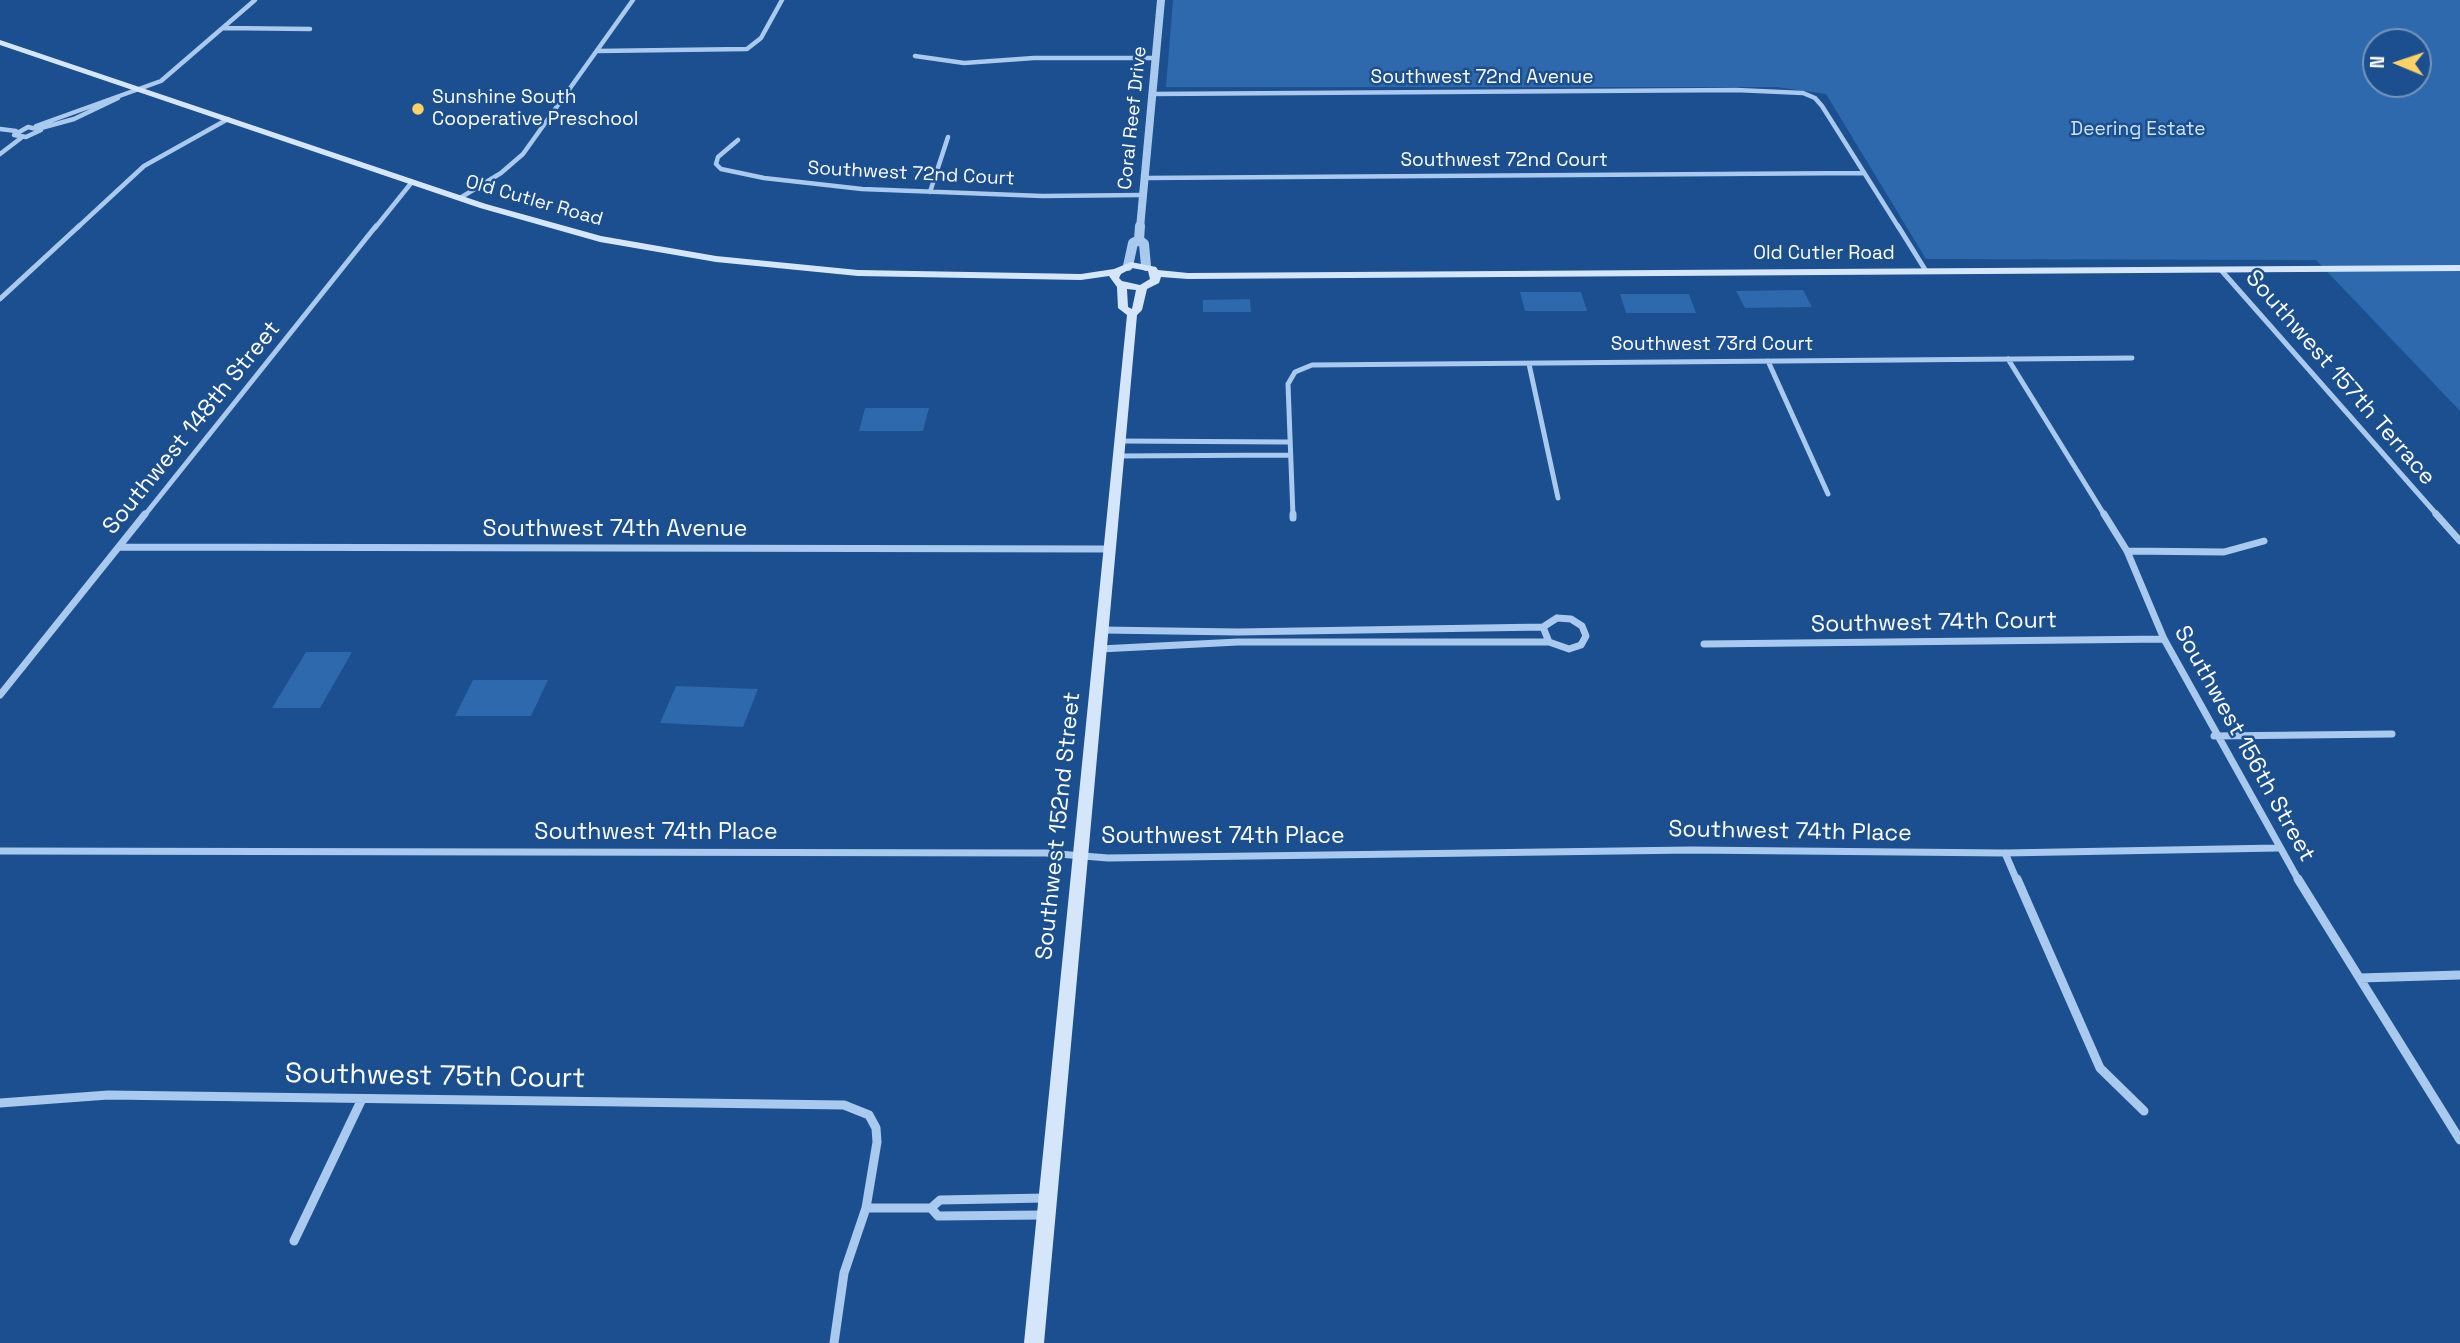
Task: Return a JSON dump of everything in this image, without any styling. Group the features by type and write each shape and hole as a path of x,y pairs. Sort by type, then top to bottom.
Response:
{"main road":[{"name":"Old Cutler Road","path":"0,42 460,198 600,239 750,264 896,275 1081,277 1085,280 1188,276 2460,268"},
{"name":"Old Cutler Road","path":"1118,280 1128,266 1149,277"},
{"name":"Southwest 152nd Street","path":"1034,1343 1044,1215 1132,314 1137,310 1149,277"},
{"name":"Southwest 152nd Street","path":"1118,280 1123,308 1132,314"}],"street":[{"path":"0,129 16,131 39,127 99,110 119,97 161,81 255,0"},
{"path":"460,198 501,173 520,157 633,0"},
{"path":"597,51 739,50 756,45 782,0"},
{"name":"Coral Reef Drive","path":"1139,240 1161,0"},
{"path":"222,28 310,29"},
{"path":"915,56 964,63 1031,58 1157,58"},
{"name":"Southwest 72nd Avenue","path":"1152,94 1784,91 1811,96 1822,106 1863,173"},
{"path":"0,299 144,166 228,119"},
{"path":"0,154 21,138 38,133 39,127"},
{"path":"16,131 15,137 21,138"},
{"path":"930,192 948,137"},
{"name":"Southwest 72nd Court","path":"738,140 718,157 716,164 721,169 840,187 930,192 1142,195"},
{"path":"1863,173 1926,271"},
{"name":"Southwest 72nd Court","path":"1145,178 1863,173"},
{"name":"Southwest 148th Street","path":"0,695 412,182"},
{"name":"Coral Reef Drive","path":"1128,266 1133,243 1139,240"},
{"name":"Coral Reef Drive","path":"1139,240 1144,244 1149,277"},
{"name":"Southwest 157th Terrace","path":"2221,270 2460,541"},
{"name":"Southwest 73rd Court","path":"1288,442 1288,387 1295,372 1317,365 2132,358"},
{"name":"Southwest 156th Street","path":"2008,359 2127,551 2164,639 2214,736 2278,848 2460,1140"},
{"path":"1768,361 1828,494"},
{"path":"1529,364 1558,498"},
{"path":"1118,449 1288,442 1293,518"},
{"path":"1118,449 1289,455"},
{"path":"2127,551 2224,552 2264,541"},
{"name":"Southwest 74th Avenue","path":"120,547 1110,549"},
{"path":"1100,649 1238,642 1427,641 1549,642 1562,648 1575,648 1584,641 1585,631 1577,622 1564,618 1551,620 1543,627 1238,632 1102,630"},
{"path":"1543,627 1549,642"},
{"path":"1426,630 1427,641"},
{"path":"1336,631 1337,642"},
{"path":"1238,632 1238,642"},
{"name":"Southwest 74th Court","path":"1704,644 2164,639"},
{"path":"2214,736 2392,734"},
{"name":"Southwest 74th Place","path":"0,852 1046,853 1079,856 1690,850 2005,853 2278,848"},
{"path":"2005,853 2100,1068 2144,1111"},
{"path":"2360,978 2460,975"},
{"name":"Southwest 75th Court","path":"0,1103 108,1095 361,1101 830,1103 869,1115 876,1128 877,1142 866,1209"},
{"path":"295,1241 361,1101"},
{"path":"834,1343 844,1273 866,1209 931,1208 940,1200 1046,1198"},
{"path":"931,1208 938,1216 1044,1215"}],"green space":[{"name":"Deering Estate","path":"1173,0 2460,0 2460,411 2316,260 1926,259 1826,94 1776,87 1166,87"},
{"path":"1803,290 1812,307 1745,308 1736,291"},
{"path":"1520,292 1581,292 1587,311 1525,311"},
{"path":"1620,294 1689,294 1696,313 1626,313"},
{"path":"1250,299 1251,312 1203,312 1203,300"},
{"path":"865,408 929,408 923,431 859,431"},
{"path":"306,652 352,652 320,708 272,708"},
{"path":"473,680 548,680 531,716 455,716"},
{"path":"676,686 758,689 743,727 660,723"}],"place":[{"name":"Sunshine South Cooperative Preschool","path":"418,109"}]}
